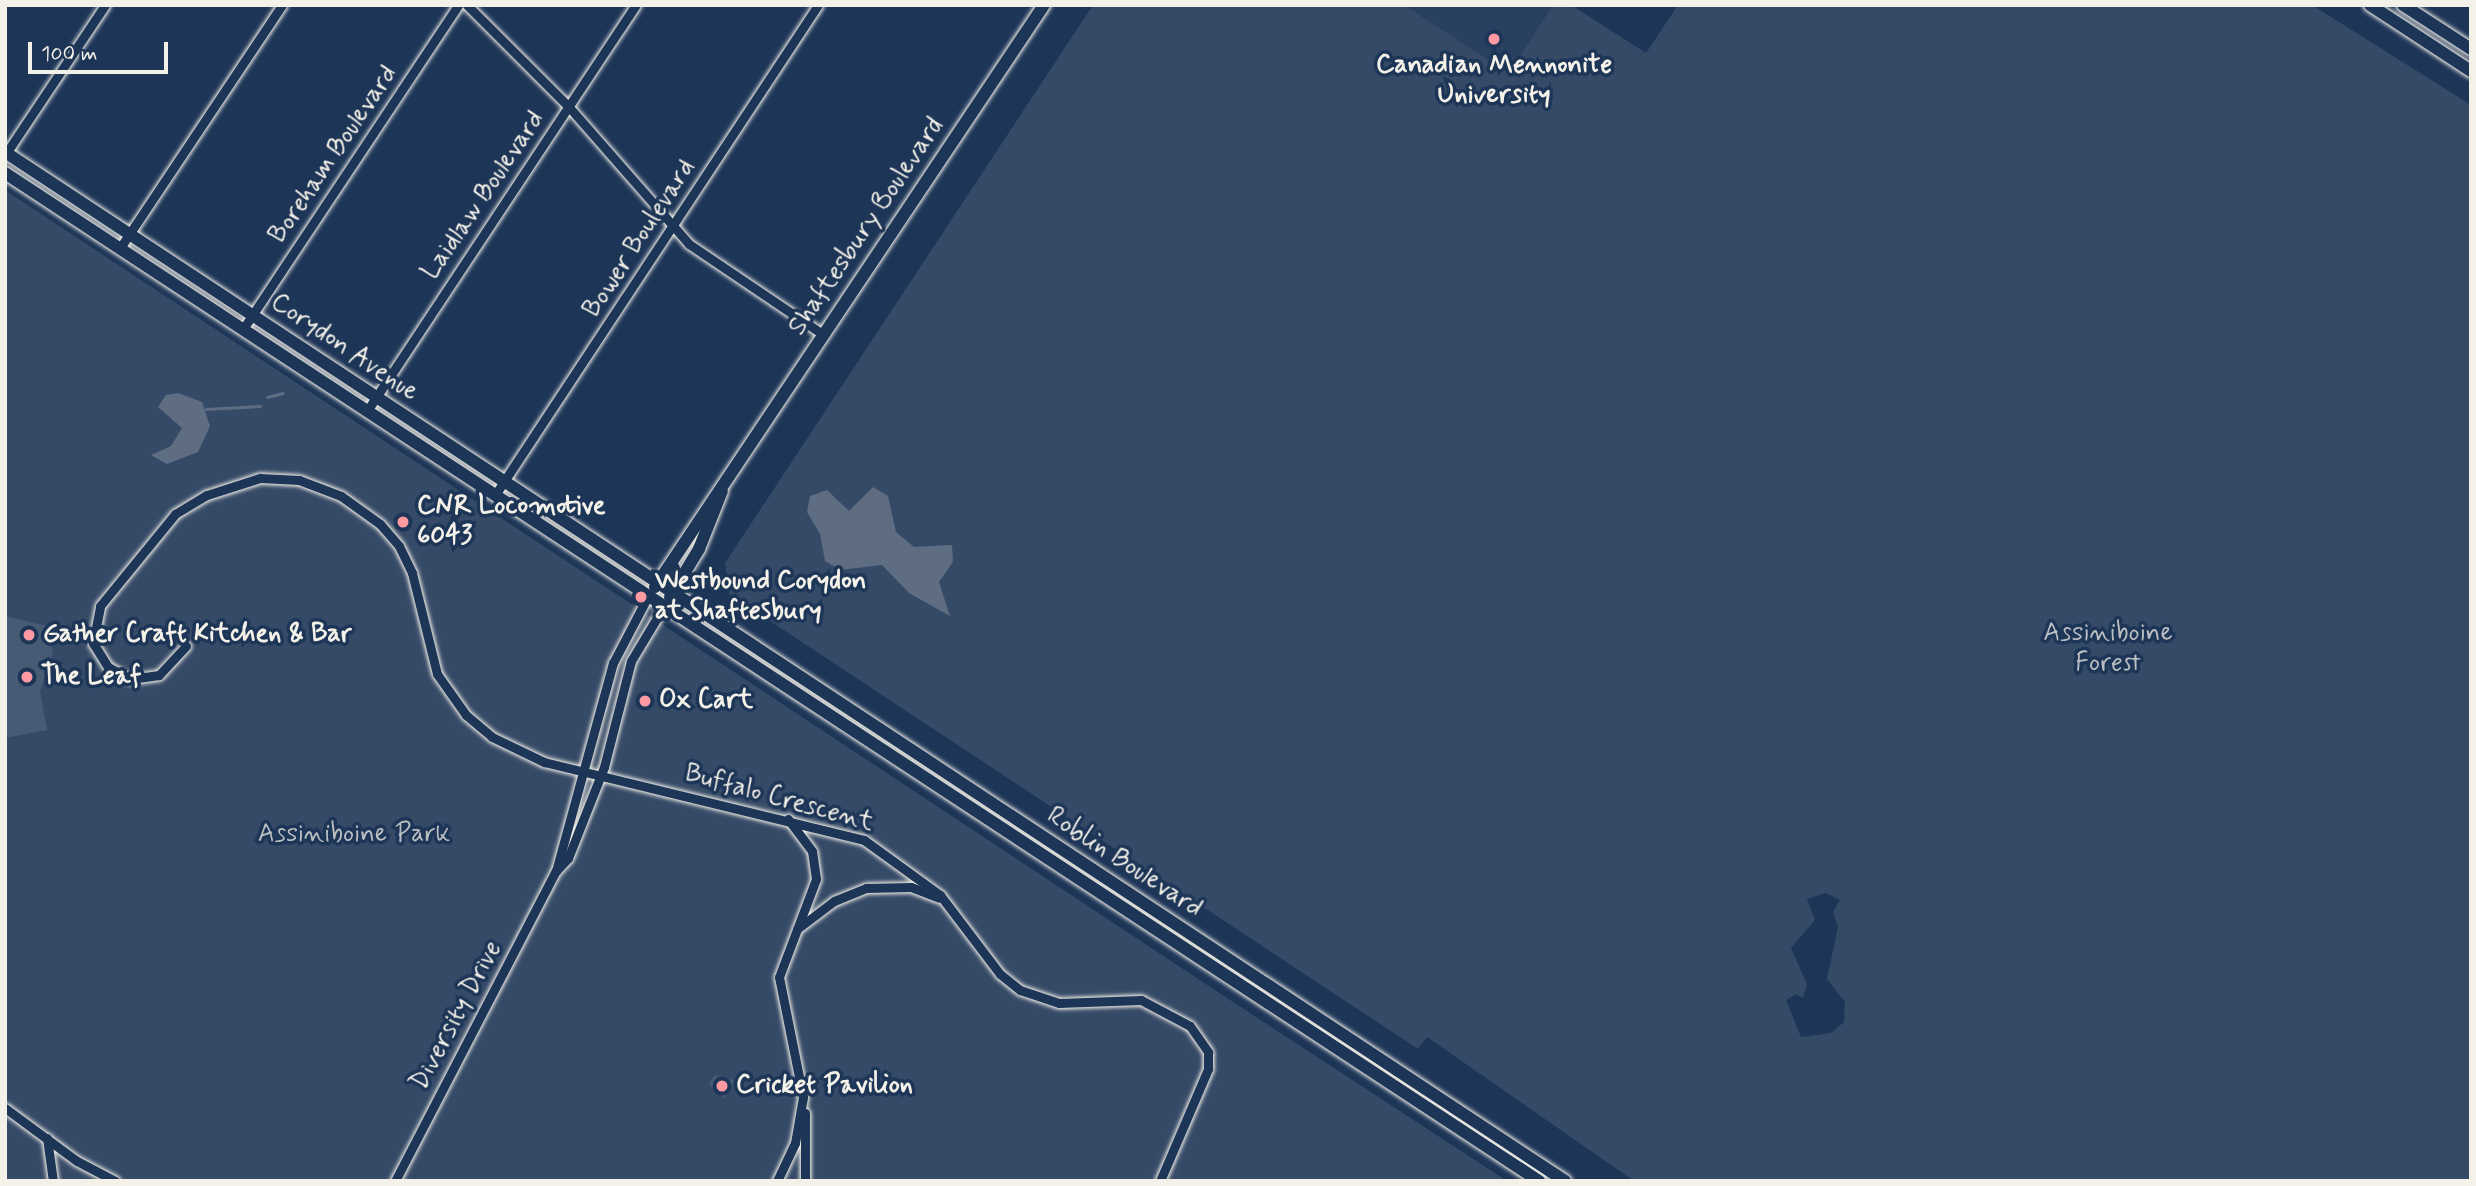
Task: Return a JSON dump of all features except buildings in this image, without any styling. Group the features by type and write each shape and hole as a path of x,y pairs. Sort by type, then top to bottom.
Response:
{"main road":[{"name":"Shaftesbury Boulevard","path":"648,596 821,333 1044,5"},
{"path":"2370,5 2471,71"},
{"path":"2403,5 2471,49"},
{"name":"Corydon Avenue","path":"6,153 657,582"},
{"name":"Corydon Avenue","path":"5,173 648,596"},
{"name":"Shaftesbury Boulevard","path":"664,606 699,549 729,475"},
{"name":"Roblin Boulevard","path":"657,582 1565,1181"},
{"name":"Roblin Boulevard","path":"648,596 1539,1181"}],"street":[{"path":"6,153 105,5"},
{"path":"120,248 282,5"},
{"name":"Boreham Boulevard","path":"243,329 458,5"},
{"path":"467,5 569,107 689,244 821,333"},
{"name":"Laidlaw Boulevard","path":"367,411 636,5"},
{"name":"Bower Boulevard","path":"495,495 818,5"},
{"name":"Buffalo Crescent","path":"186,646 159,675 130,679 100,660 93,643 94,621 158,532 187,505 260,478 313,484 354,504 399,546 412,573 432,663 466,715 516,751 587,773 788,819 874,845 944,901 1000,974 1020,990 1059,1003 1140,1000 1198,1035 1208,1052 1206,1076 1160,1181"},
{"name":"Diversity Drive","path":"395,1181 556,871 587,773 613,663 648,596"},
{"name":"Diversity Drive","path":"556,871 568,858 601,776 626,674 664,606"},
{"path":"788,819 808,843 817,869 811,901 784,953 779,994 803,1097 809,1147 805,1181"},
{"path":"796,930 834,901 866,888 911,887 944,901"},
{"path":"776,1181 795,1143 803,1097"},
{"path":"5,1108 86,1167 116,1181"},
{"path":"47,1138 53,1181"}],"shaded area":[{"name":"Canadian Mennonite University","path":"1404,5 1553,5 1509,73"},
{"path":"178,393 202,402 210,426 198,452 167,464 151,455 171,446 182,428 158,407 166,395"},
{"path":"873,487 888,496 896,532 914,547 952,545 953,562 939,582 950,616 909,593 882,565 840,570 825,561 820,534 807,512 810,496 827,490 849,511"}],"green space":[{"name":"Assiniboine Forest","path":"1093,5 1404,5 1509,73 1553,5 1571,5 1646,53 1678,5 2312,5 2471,105 2471,1181 1634,1181 1427,1037 1418,1049 729,594 725,563","holes":["1826,893 1840,900 1833,912 1838,927 1827,979 1845,1002 1844,1022 1831,1033 1801,1037 1786,1000 1796,994 1803,998 1807,984 1791,948 1815,920 1807,899"]},
{"name":"Assiniboine Park","path":"5,190 1230,1000 1507,1181 5,1181"}],"waterway":[{"path":"267,397 283,393"},
{"path":"206,409 260,406"}],"place":[{"name":"Canadian Mennonite University","path":"1494,39"},
{"name":"CNR Locomotive 6043","path":"403,522"},
{"name":"Westbound Corydon at Shaftesbury","path":"641,597"},
{"name":"Gather Craft Kitchen & Bar","path":"29,635"},
{"name":"The Leaf","path":"27,677"},
{"name":"Ox Cart","path":"645,701"},
{"name":"Cricket Pavilion","path":"722,1086"}]}
